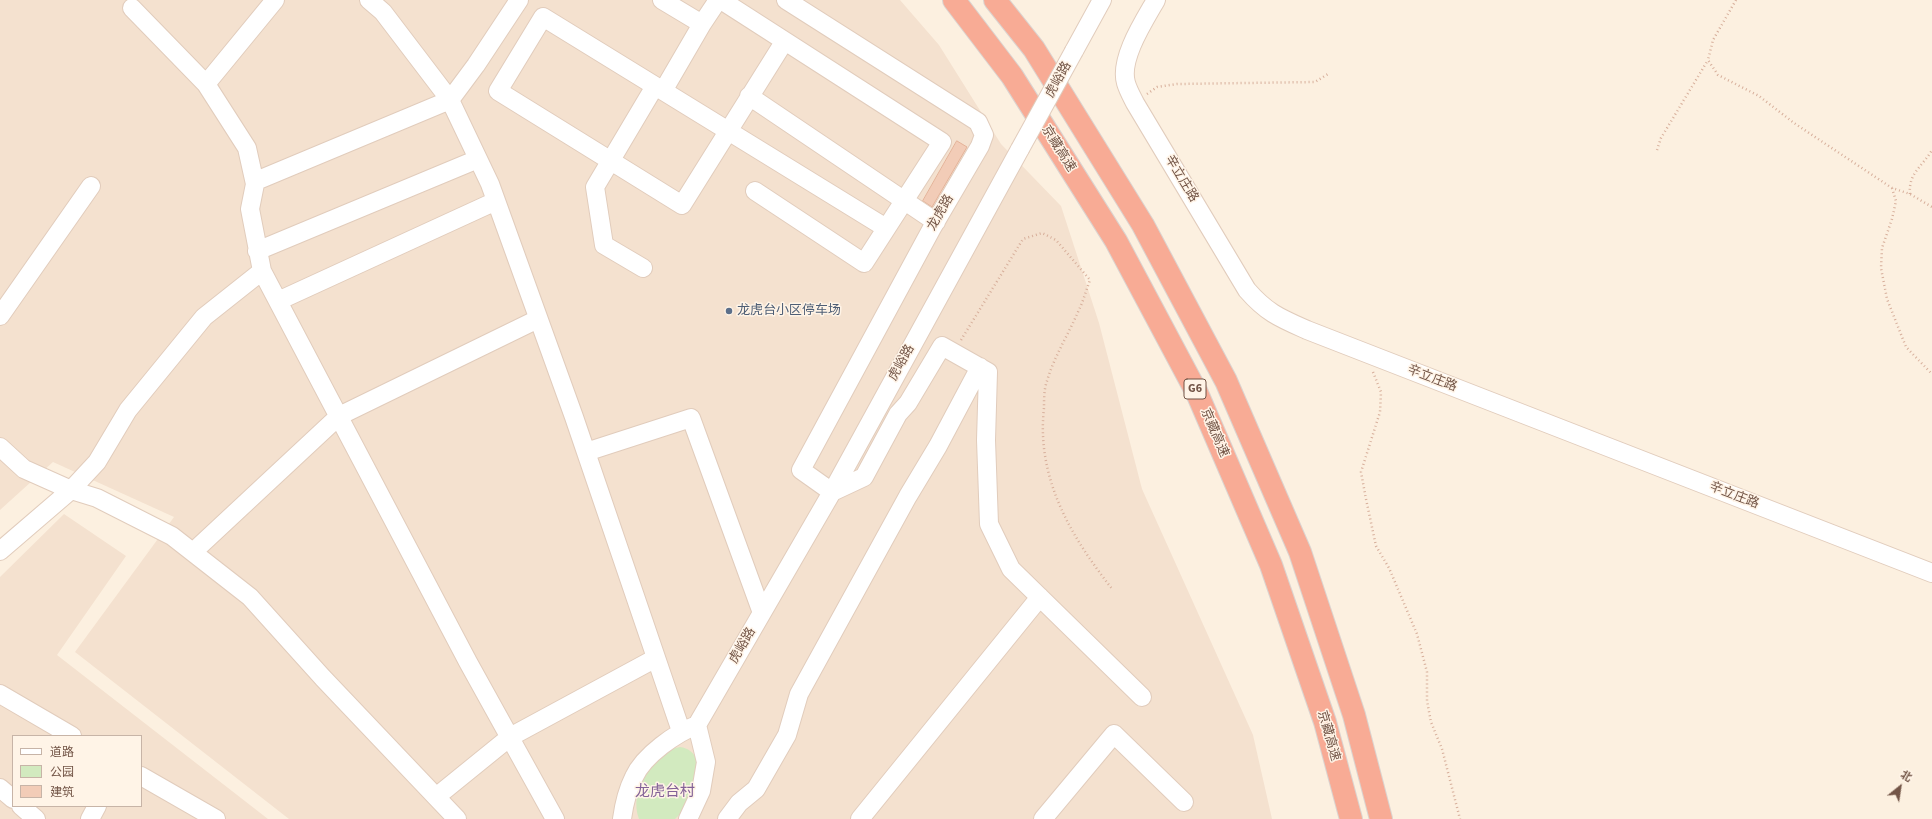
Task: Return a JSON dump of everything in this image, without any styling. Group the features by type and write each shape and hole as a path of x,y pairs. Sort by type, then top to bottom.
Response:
{"highway":[{"name":"京藏高速","path":"954,0 1012,76 1116,241 1197,393 1271,565 1325,722 1351,819"},
{"name":"G6","path":"995,0 1034,49 1143,225 1226,381 1300,552 1354,715 1381,819"}],"street":[{"path":"206,84 275,0"},
{"path":"369,0 383,12 450,100 496,201 586,452 656,658 706,762 701,791 688,819"},
{"path":"255,184 256,181 450,100 519,0"},
{"path":"662,0 702,24"},
{"path":"643,268 604,245 595,187 610,160 702,24 720,0 942,142 864,263 756,191"},
{"name":"龙虎路","path":"786,0 978,122 984,135 980,146 936,222 801,470 832,492"},
{"name":"虎峪路","path":"689,728 762,612 832,492 1102,0"},
{"name":"辛立庄路","path":"1156,0 1130,51 1126,68 1126,83 1135,103 1247,290 1262,306 1281,319 1932,574"},
{"path":"132,8 206,84 247,148 255,184 250,209 262,271 468,662 555,819"},
{"path":"784,42 749,96 728,130 682,205 498,91 543,17 728,130 886,228"},
{"path":"749,96 936,222"},
{"path":"257,251 478,159"},
{"path":"0,316 91,186"},
{"path":"278,301 496,201"},
{"path":"0,551 71,490 97,462 128,410 204,317 262,271"},
{"path":"193,552 339,416 538,319"},
{"path":"832,492 864,477 898,414 908,403 942,346 988,372 989,387 986,440 988,524 1011,569 1142,697"},
{"path":"728,819 740,803 756,790 787,735 799,694 908,496 938,446 980,367"},
{"path":"586,452 691,418 762,612"},
{"path":"0,447 24,469 71,490 97,498 172,536 250,597 323,678 457,819"},
{"path":"860,819 1040,597"},
{"path":"436,797 510,737 656,658"},
{"path":"0,694 70,735"},
{"path":"622,819 625,798 634,776 648,758 689,728"},
{"path":"1043,819 1114,734 1184,802"},
{"path":"142,777 216,819"},
{"path":"0,788 12,798"},
{"path":"22,807 36,819"},
{"path":"90,819 96,807"}],"path":[{"path":"1657,150 1661,138 1708,60 1713,40 1736,0"},
{"path":"1708,60 1718,75 1759,96 1794,123 1892,188 1910,194 1932,207"},
{"path":"1135,103 1157,87 1177,84 1315,82 1328,74"},
{"path":"1910,194 1910,186 1914,172 1926,160 1932,150"},
{"path":"1892,188 1896,201 1892,219 1882,248 1881,268 1887,299 1906,347 1932,374"},
{"path":"954,352 1023,239 1042,233 1056,240 1090,280 1079,311 1060,349 1046,382 1042,424 1045,464 1059,506 1091,563 1113,590"},
{"path":"1374,356 1372,369 1382,392 1380,412 1361,472 1376,546 1389,568 1417,634 1426,672 1427,701 1431,722 1442,749 1460,819"}],"shaded area":[{"name":"龙虎台村","path":"0,0 900,0 939,45 1001,144 1061,206 1099,323 1142,489 1253,735 1272,819 289,819 75,652 174,517 53,462 0,510"},
{"path":"64,514 126,556 57,655 268,819 0,819 0,577"}],"green space":[{"path":"680,747 690,751 696,758 698,768 693,791 687,803 675,819 639,819 636,808 637,797 645,775 660,757 670,750"}],"building":[{"path":"957,141 967,147 932,207 923,201"}],"place":[{"name":"龙虎台小区停车场","path":"729,311"}],"district":[{"name":"龙虎台村","path":"665,793"}]}
